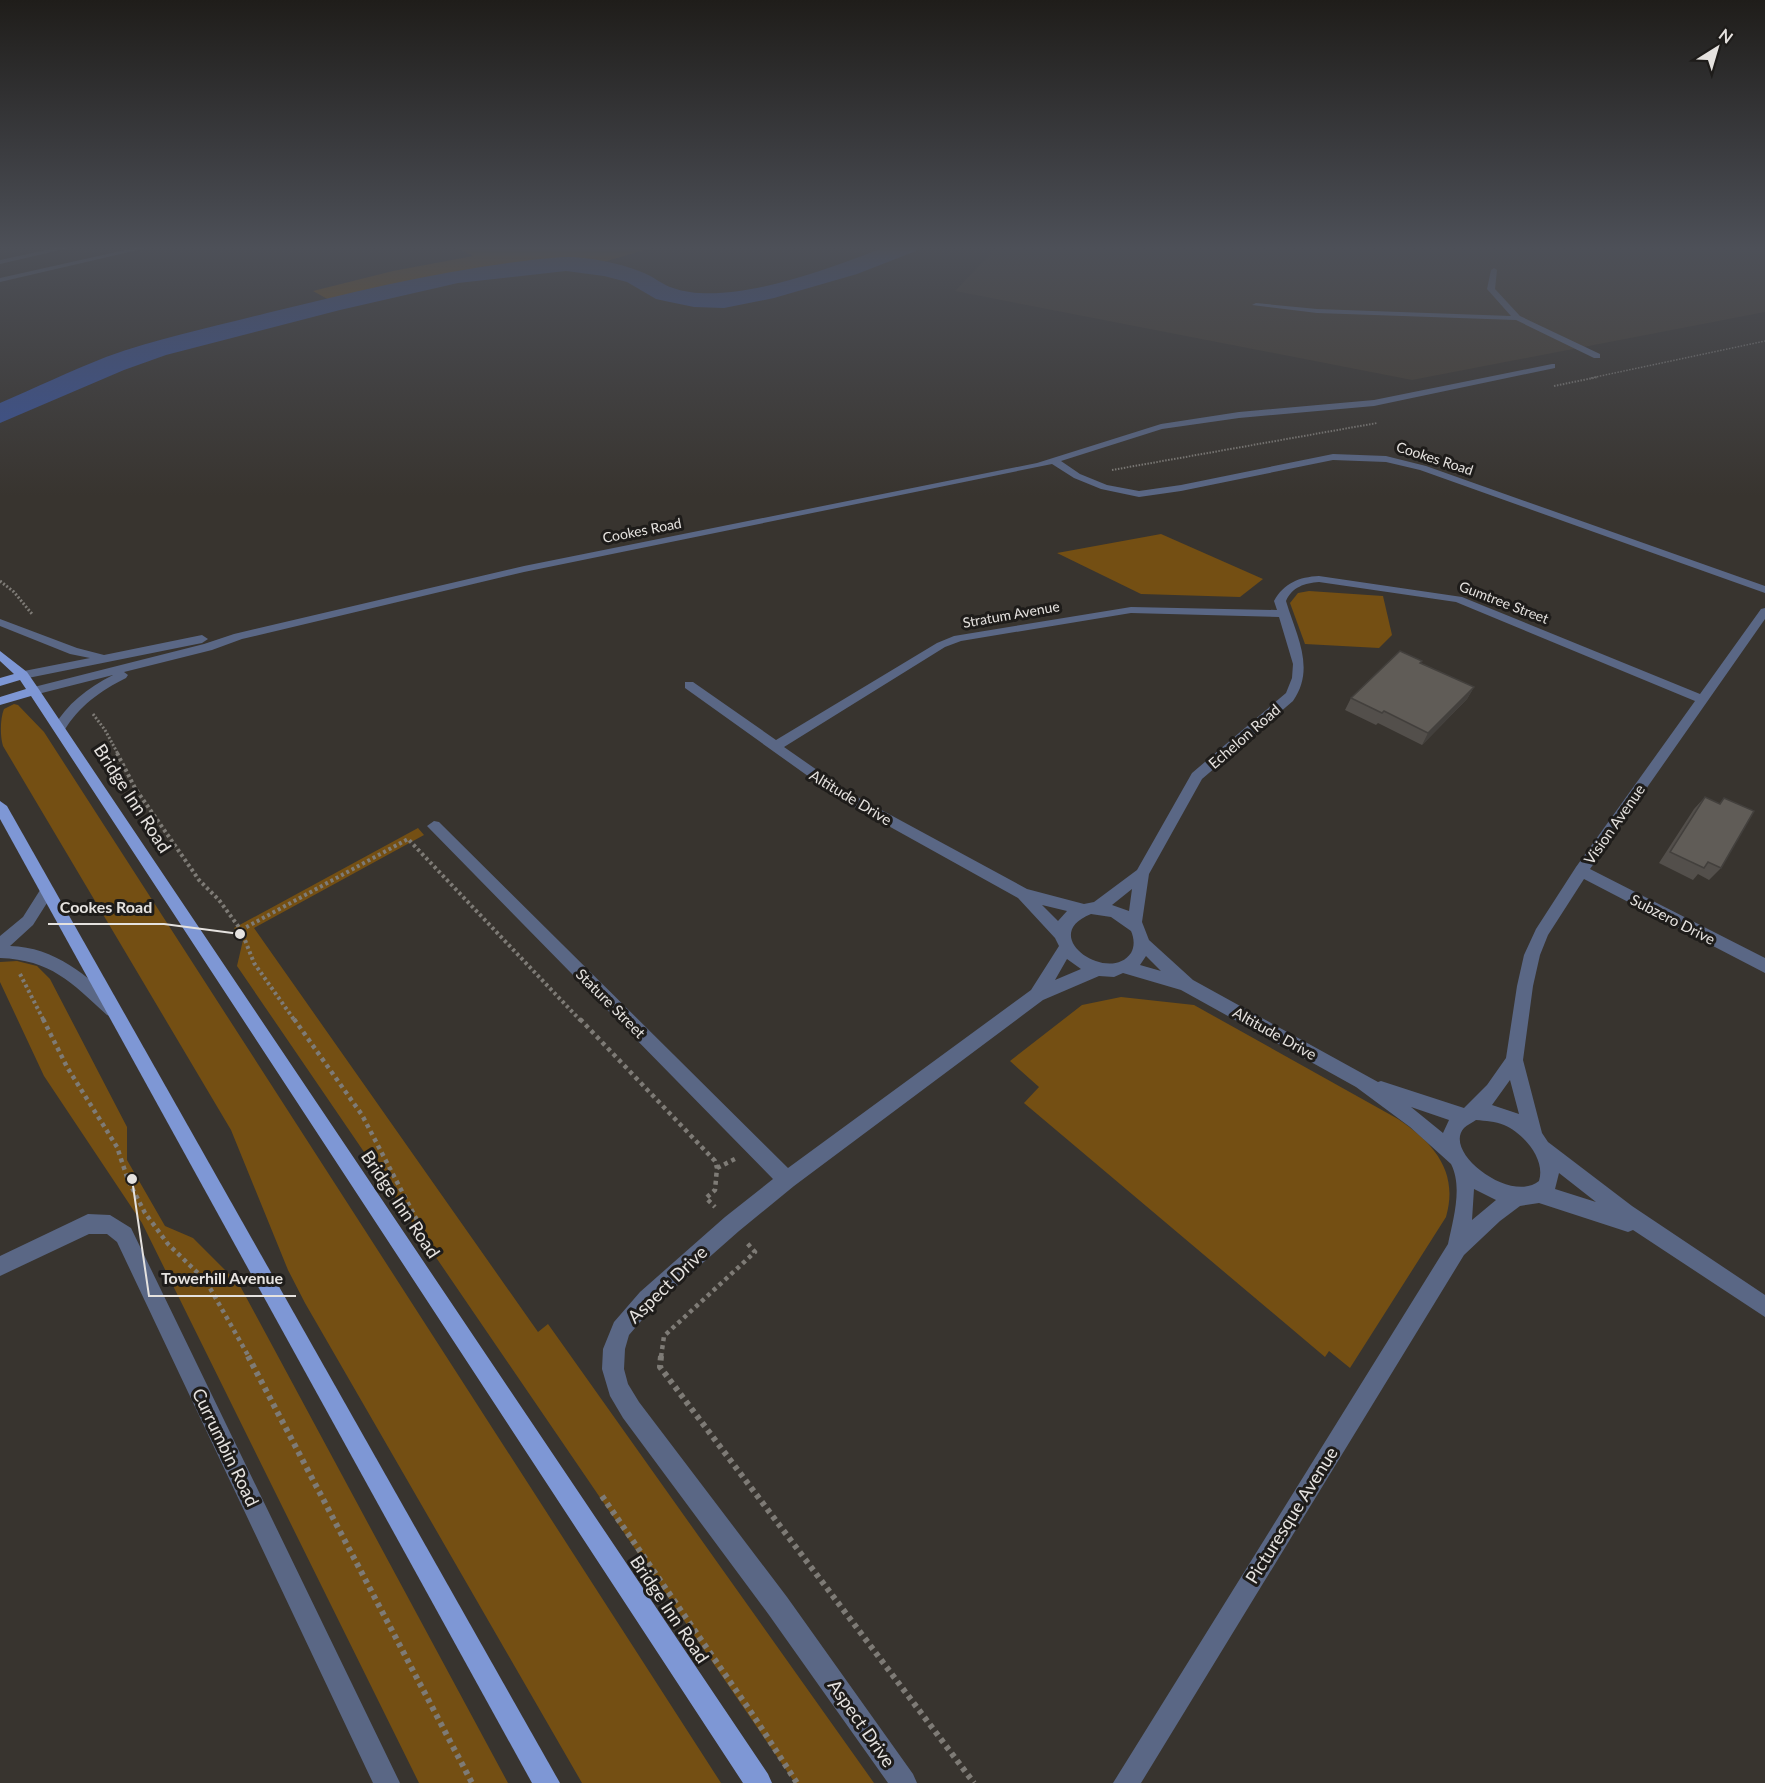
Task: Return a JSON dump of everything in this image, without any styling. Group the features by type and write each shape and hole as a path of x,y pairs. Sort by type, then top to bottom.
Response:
{"main road":[{"name":"Bridge Inn Road","path":"0,656 28,683 59,728 759,1783"},
{"name":"Cookes Road","path":"0,681 28,683"},
{"name":"Cookes Road","path":"0,701 28,683"},
{"path":"0,806 547,1783"}],"street":[{"path":"1541,329 1597,356"},
{"name":"Cookes Road","path":"28,683 157,660 208,647 238,636 513,572 1054,461 1172,425 1374,403 1552,366"},
{"name":"Cookes Road","path":"1054,461 1077,476 1104,487 1139,494 1181,488 1333,457 1386,459 1432,471 1765,590"},
{"name":"Gumtree Street","path":"1287,590 1299,582 1320,579 1458,599 1702,699"},
{"name":"Echelon Road","path":"1134,925 1142,874 1197,776 1293,692 1300,674 1280,601 1287,590"},
{"name":"Stratum Avenue","path":"774,747 941,645 958,638 1131,610 1283,614"},
{"name":"Vision Avenue","path":"1468,1114 1493,1091 1514,1060 1532,955 1541,933 1581,871 1765,610"},
{"name":"Cookes Road","path":"0,621 74,651 109,657"},
{"name":"Cookes Road","path":"28,683 109,657 205,639 238,636"},
{"name":"Cookes Road","path":"59,728 69,713 91,693 115,678 157,660"},
{"name":"Altitude Drive","path":"689,685 845,796 1023,894 1090,908"},
{"name":"Stature Street","path":"434,826 787,1180"},
{"name":"Subzero Drive","path":"1581,871 1765,966"},
{"name":"Echelon Road","path":"1090,908 1142,874"},
{"path":"3,950 28,921 47,891"},
{"name":"Altitude Drive","path":"1023,894 1064,941"},
{"path":"1090,908 1118,912 1134,925 1142,943 1140,953 1134,961 1112,970 1099,969 1074,958 1064,941 1067,919 1090,908"},
{"name":"Aspect Drive","path":"1037,995 1064,941"},
{"name":"Altitude Drive","path":"1142,943 1187,985"},
{"path":"3,950 45,957 60,965 115,1012"},
{"name":"Altitude Drive","path":"1124,967 1187,985 1362,1081 1416,1121 1461,1163"},
{"name":"Aspect Drive","path":"904,1783 778,1606 631,1410 618,1388 613,1369 614,1350 621,1329 647,1299 732,1224 787,1180 1037,995 1099,969"},
{"name":"Vision Avenue","path":"1514,1060 1539,1142"},
{"name":"Altitude Drive","path":"1362,1081 1468,1114"},
{"path":"1539,1142 1549,1163 1550,1175 1547,1185 1538,1193 1528,1197 1516,1197 1489,1189 1461,1163 1452,1144 1452,1133 1455,1123 1468,1114 1488,1112 1504,1116 1519,1124 1539,1142 1584,1184 1643,1226 1765,1306"},
{"name":"Picturesque Avenue","path":"1457,1248 1465,1209 1461,1163"},
{"path":"1538,1193 1643,1226"},
{"name":"Picturesque Avenue","path":"1126,1783 1457,1248 1493,1214 1516,1197"},
{"name":"Currumbin Road","path":"0,1266 88,1224 110,1225 124,1236 387,1783"}],"path":[{"path":"91,693 107,697 93,714 105,730 135,788 199,880 219,900 241,930 248,942 249,955 254,963 362,1115 422,1230"},
{"path":"241,930 408,839 715,1161 717,1168 715,1190 706,1198 732,1224 754,1252 664,1336 660,1367 974,1783"},
{"path":"3,950 66,1067 117,1147 128,1180 145,1213 168,1244 206,1281 225,1312 472,1783"},
{"path":"600,1493 753,1715 797,1783"}],"shaded area":[{"path":"1151,329 1676,329 1412,380"},
{"path":"1161,534 1263,579 1240,597 1141,594 1057,553"},
{"path":"1309,591 1383,596 1392,635 1379,648 1305,644 1290,603 1298,593"},
{"path":"14,704 18,705 44,732 721,1783 582,1783 305,1303 288,1270 231,1130 3,746 1,727 4,709"},
{"path":"418,828 424,835 254,928 538,1332 548,1324 874,1783 795,1783 237,966 243,940 234,928"},
{"path":"17,961 37,966 50,979 127,1127 127,1160 165,1226 193,1238 239,1284 508,1783 419,1783 142,1223 44,1076 0,982 0,962"},
{"path":"1121,997 1194,1005 1398,1119 1423,1138 1440,1160 1449,1186 1446,1217 1350,1368 1329,1351 1325,1357 1024,1103 1039,1087 1010,1061 1082,1005"}],"building":[{"path":"1400,651 1422,661 1420,663 1474,687 1428,733 1384,711 1382,713 1351,698"},
{"path":"1705,797 1720,804 1724,798 1754,811 1721,868 1708,862 1704,868 1670,852"}],"waterway":[{"path":"0,414 114,364 157,349 234,329"}],"place":[{"name":"Cookes Road","path":"240,934"},
{"name":"Towerhill Avenue","path":"132,1179"}]}
